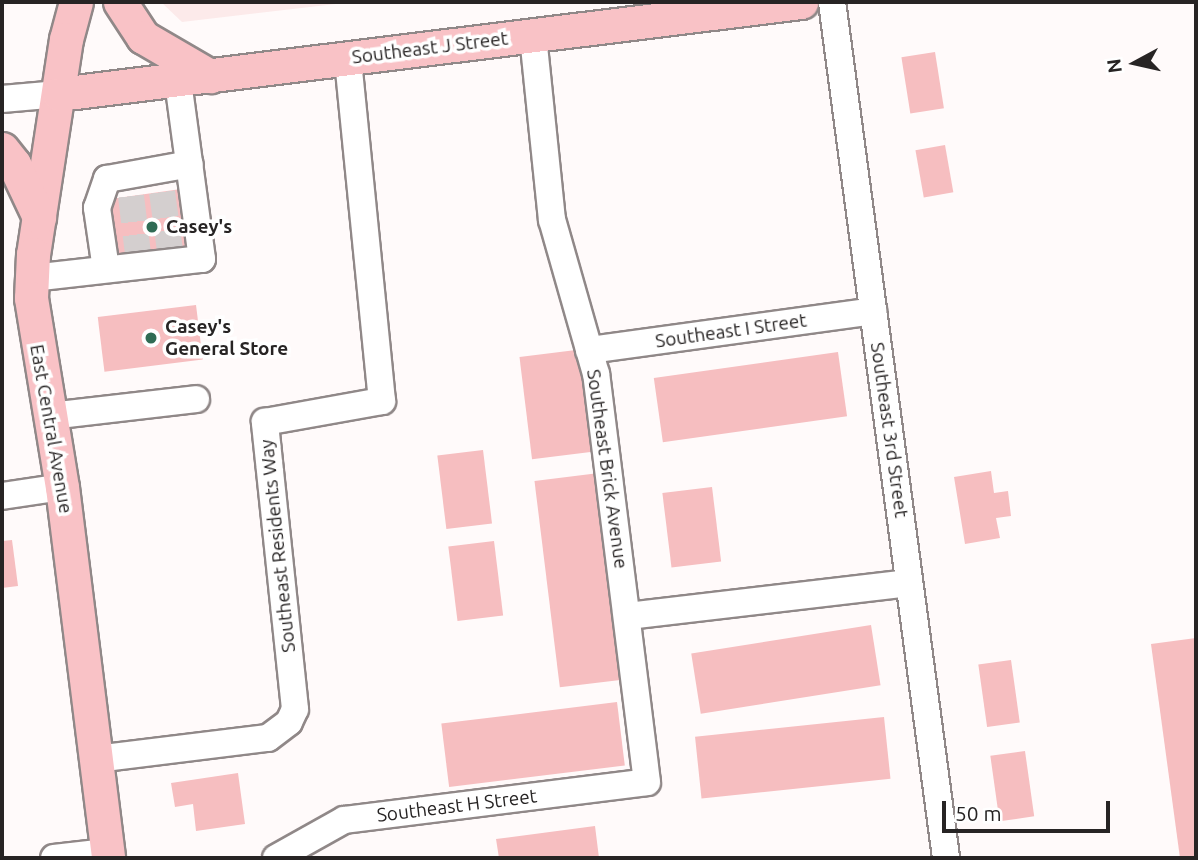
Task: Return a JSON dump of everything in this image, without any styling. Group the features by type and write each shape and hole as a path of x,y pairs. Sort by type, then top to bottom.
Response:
{"main road":[{"name":"East Central Avenue","path":"76,2 38,217 32,278 35,340 62,488 108,855"},
{"path":"120,2 143,37 210,76"},
{"name":"Southeast J Street","path":"60,94 177,82 801,2"},
{"path":"2,149 14,164 38,217"}],"street":[{"name":"Southeast 3rd Street","path":"832,2 946,858"},
{"name":"Southeast Brick Avenue","path":"533,35 552,220 589,350 628,616 647,782"},
{"name":"Southeast Residents Way","path":"96,759 268,738 289,722 295,709 265,422 382,401 348,59"},
{"path":"32,278 172,260 202,259 177,82"},
{"path":"2,99 60,94"},
{"path":"106,270 98,194 107,178 130,185 160,180 190,164"},
{"name":"Southeast I Street","path":"589,350 873,311"},
{"path":"50,416 196,399"},
{"path":"2,496 62,488"},
{"path":"628,616 909,583"},
{"name":"Southeast H Street","path":"276,858 344,820 647,782"},
{"path":"54,858 108,855"}],"shaded area":[{"path":"161,2 353,2 182,22"}],"building":[{"path":"935,52 944,108 910,114 901,57"},
{"path":"945,145 953,192 924,197 915,150"},
{"name":"Casey's","path":"188,188 197,255 116,267 107,199"},
{"name":"Casey's General Store","path":"196,305 203,360 104,372 98,317"},
{"path":"584,349 597,451 532,459 519,357"},
{"path":"838,352 847,416 663,442 654,378"},
{"path":"483,450 492,523 446,529 437,456"},
{"path":"991,471 994,493 1008,491 1011,516 996,518 1000,538 965,544 954,477"},
{"path":"599,473 624,679 560,687 534,481"},
{"path":"712,487 721,561 672,568 662,493"},
{"path":"12,540 18,586 2,588 2,541"},
{"path":"494,541 503,615 457,621 448,547"},
{"path":"871,625 881,685 701,714 691,653"},
{"path":"1196,638 1196,858 1180,858 1151,644"},
{"path":"1011,660 1020,722 987,727 978,665"},
{"path":"617,702 625,766 449,787 441,724"},
{"path":"884,717 890,779 702,799 695,737"},
{"path":"1025,751 1034,816 1000,821 990,756"},
{"path":"238,773 245,824 196,831 193,804 175,807 171,783"},
{"path":"595,826 599,858 499,858 496,839"}],"tunnel":[{"path":"162,192 171,258"},
{"path":"131,196 139,262"}],"place":[{"name":"Casey's","path":"152,227"},
{"name":"Casey's General Store","path":"151,338"}]}
